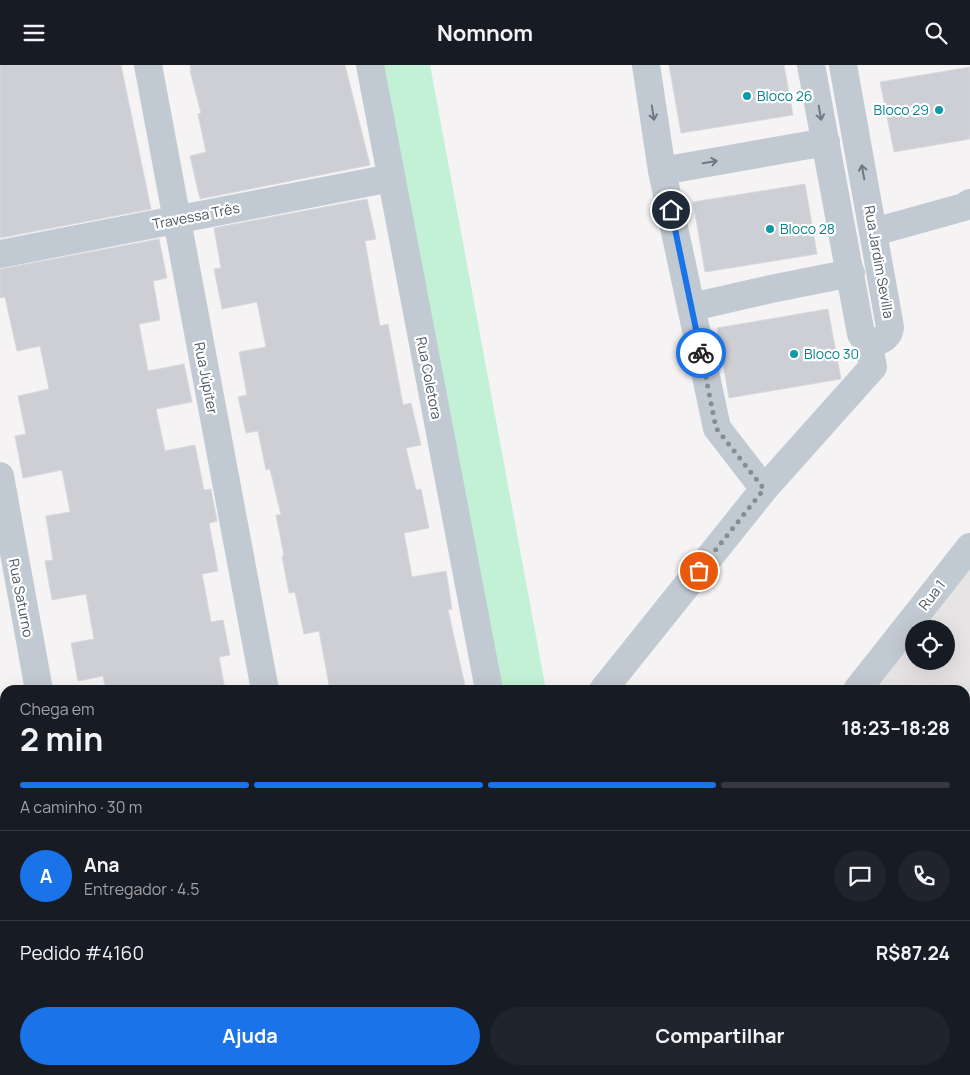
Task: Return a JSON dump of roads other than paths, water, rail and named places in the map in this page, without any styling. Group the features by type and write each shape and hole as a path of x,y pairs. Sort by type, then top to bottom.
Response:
{"street":[{"name":"Rua Júpiter","path":"148,65 264,685"},
{"name":"Rua Coletora","path":"370,65 488,685"},
{"path":"646,65 662,171 716,428 764,489"},
{"path":"607,685 764,489 873,367 868,341 864,339 862,334 811,65"},
{"name":"Rua Jardim Sevilla","path":"843,65 872,221 890,332 880,340 868,341"},
{"path":"662,171 826,142"},
{"name":"Travessa Três","path":"0,254 391,178"},
{"path":"839,215 872,221 964,207 970,203"},
{"path":"692,307 851,273"},
{"name":"Rua Saturno","path":"0,476 38,685"},
{"name":"Rua 1","path":"861,685 970,547"}],"place":[{"name":"Bloco 26","path":"747,96"},
{"name":"Bloco 29","path":"939,110"},
{"name":"Bloco 28","path":"770,229"},
{"name":"Bloco 30","path":"794,354"}]}
